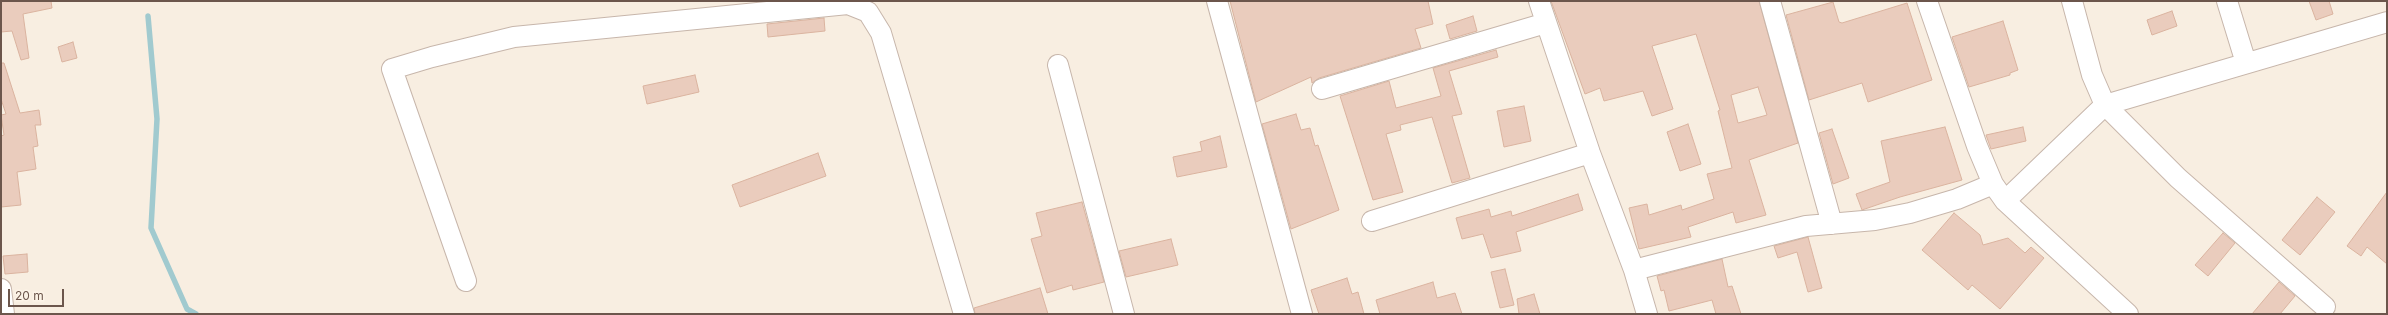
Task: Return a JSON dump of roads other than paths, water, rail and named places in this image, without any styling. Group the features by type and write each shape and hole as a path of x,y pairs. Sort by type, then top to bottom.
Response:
{"street":[{"path":"1217,1 1302,314"},
{"path":"1539,1 1590,154 1634,270 1647,314"},
{"path":"1770,1 1832,224"},
{"path":"1927,1 1977,146 1993,184 2005,201 2128,314"},
{"path":"2072,1 2092,75 2105,105 2178,178 2325,307"},
{"path":"2227,1 2246,63"},
{"path":"466,281 392,69 432,56 514,37 848,4 868,12 882,33 964,314"},
{"path":"1322,89 1546,22"},
{"path":"2005,201 2105,105 2387,22"},
{"path":"1058,65 1124,314"},
{"path":"1372,221 1590,154"},
{"path":"1634,270 1806,226 1875,220 1910,213 1957,199 1993,184"},
{"path":"1,289 4,314"}],"waterway":[{"path":"148,16 157,119 151,228 187,309 196,314"}]}
